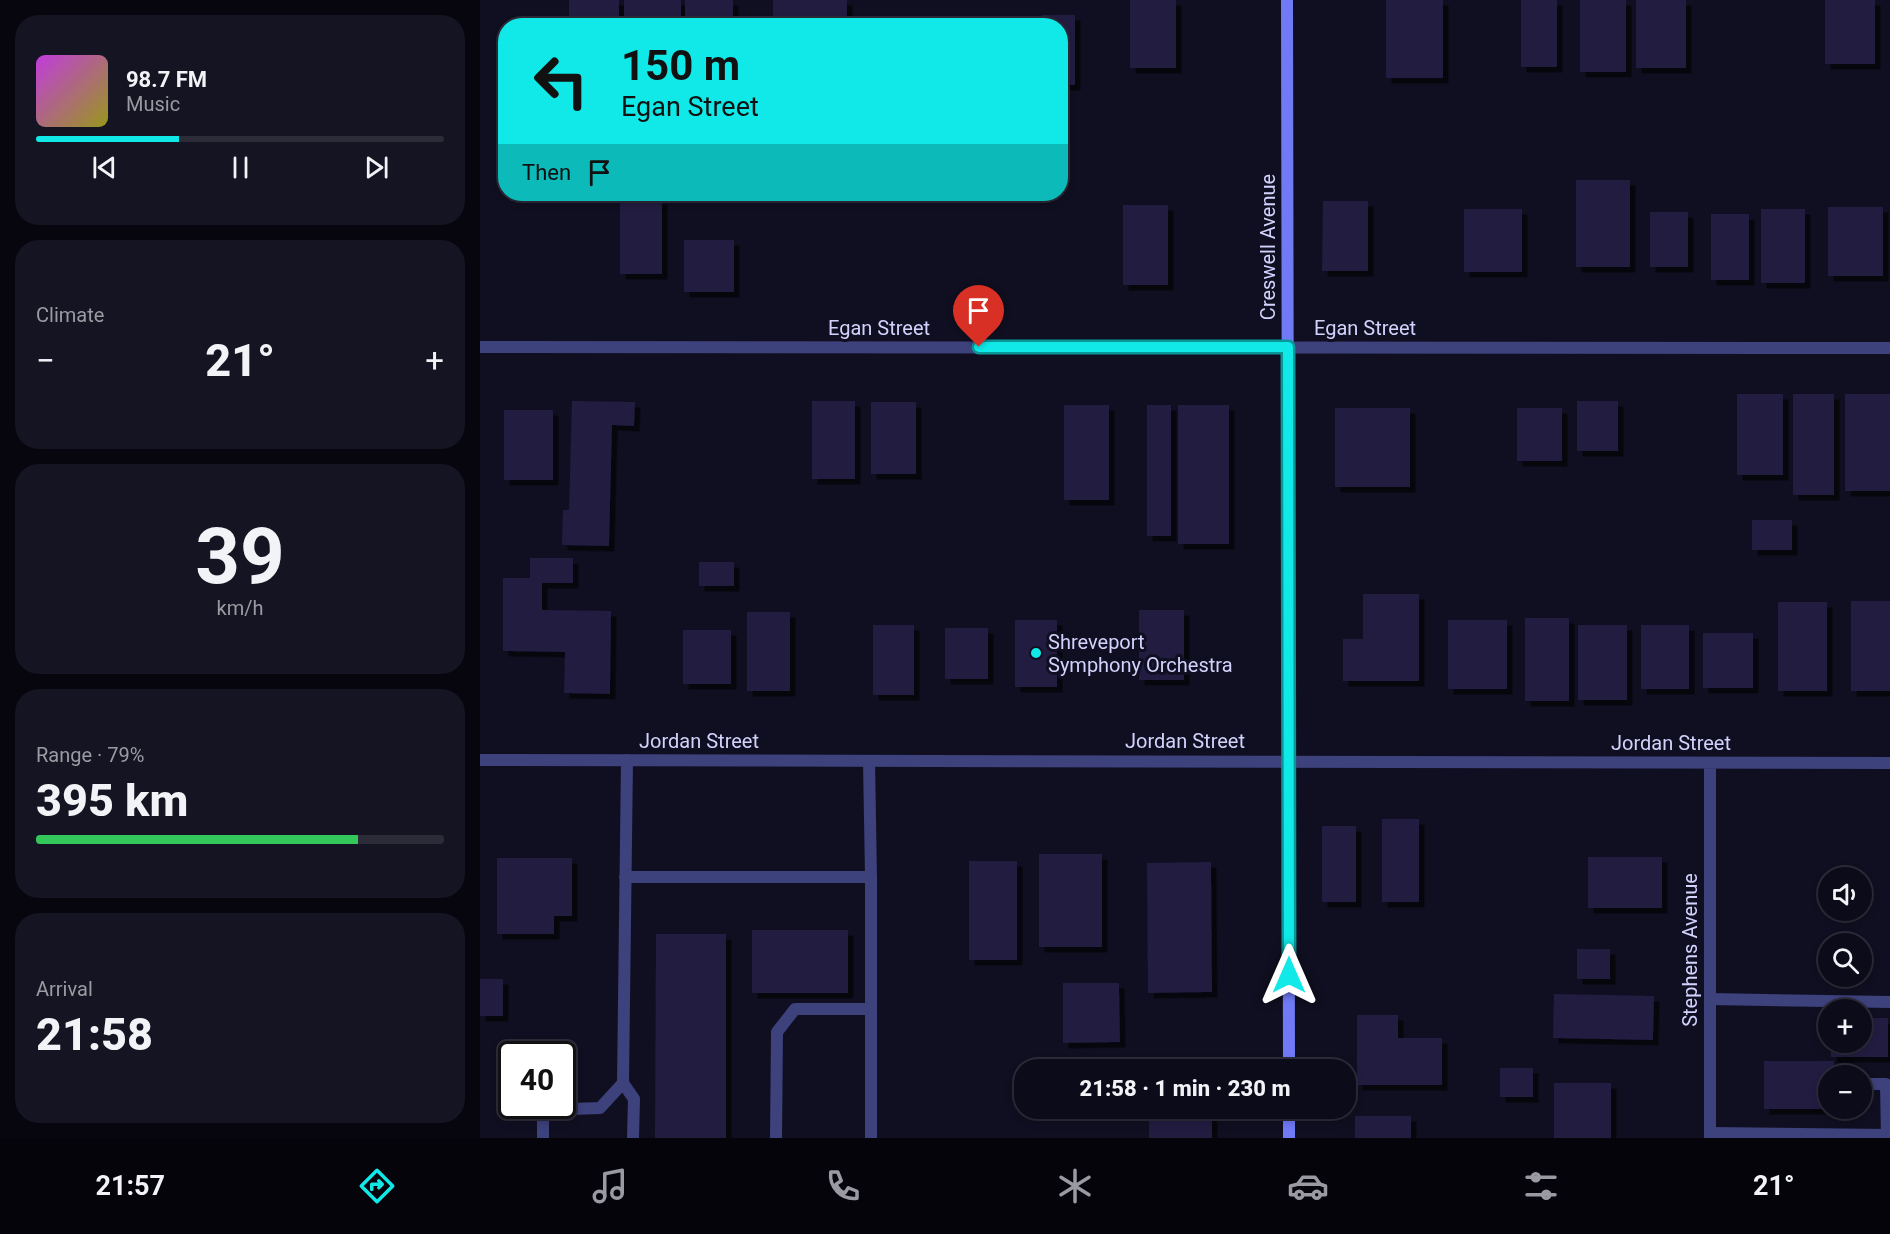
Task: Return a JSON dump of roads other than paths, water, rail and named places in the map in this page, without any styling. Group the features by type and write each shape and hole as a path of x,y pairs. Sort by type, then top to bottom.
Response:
{"street":[{"name":"Creswell Avenue","path":"1287,0 1289,1059"},
{"name":"Egan Street","path":"480,347 1890,348"},
{"name":"Jordan Street","path":"480,760 1890,763"},
{"path":"627,760 622,1083 634,1099 633,1138"},
{"path":"869,761 871,1138"},
{"name":"Stephens Avenue","path":"1710,763 1710,1135"},
{"path":"625,877 871,877"},
{"path":"1710,999 1890,1002"},
{"path":"776,1138 777,1032 795,1009 871,1009"},
{"path":"543,1138 543,1110 600,1108 622,1083"},
{"path":"1710,1135 1887,1137 1886,1084 1872,1084"},
{"path":"1289,1119 1290,1138"}],"place":[{"name":"Shreveport Symphony Orchestra","path":"1036,653"}]}
